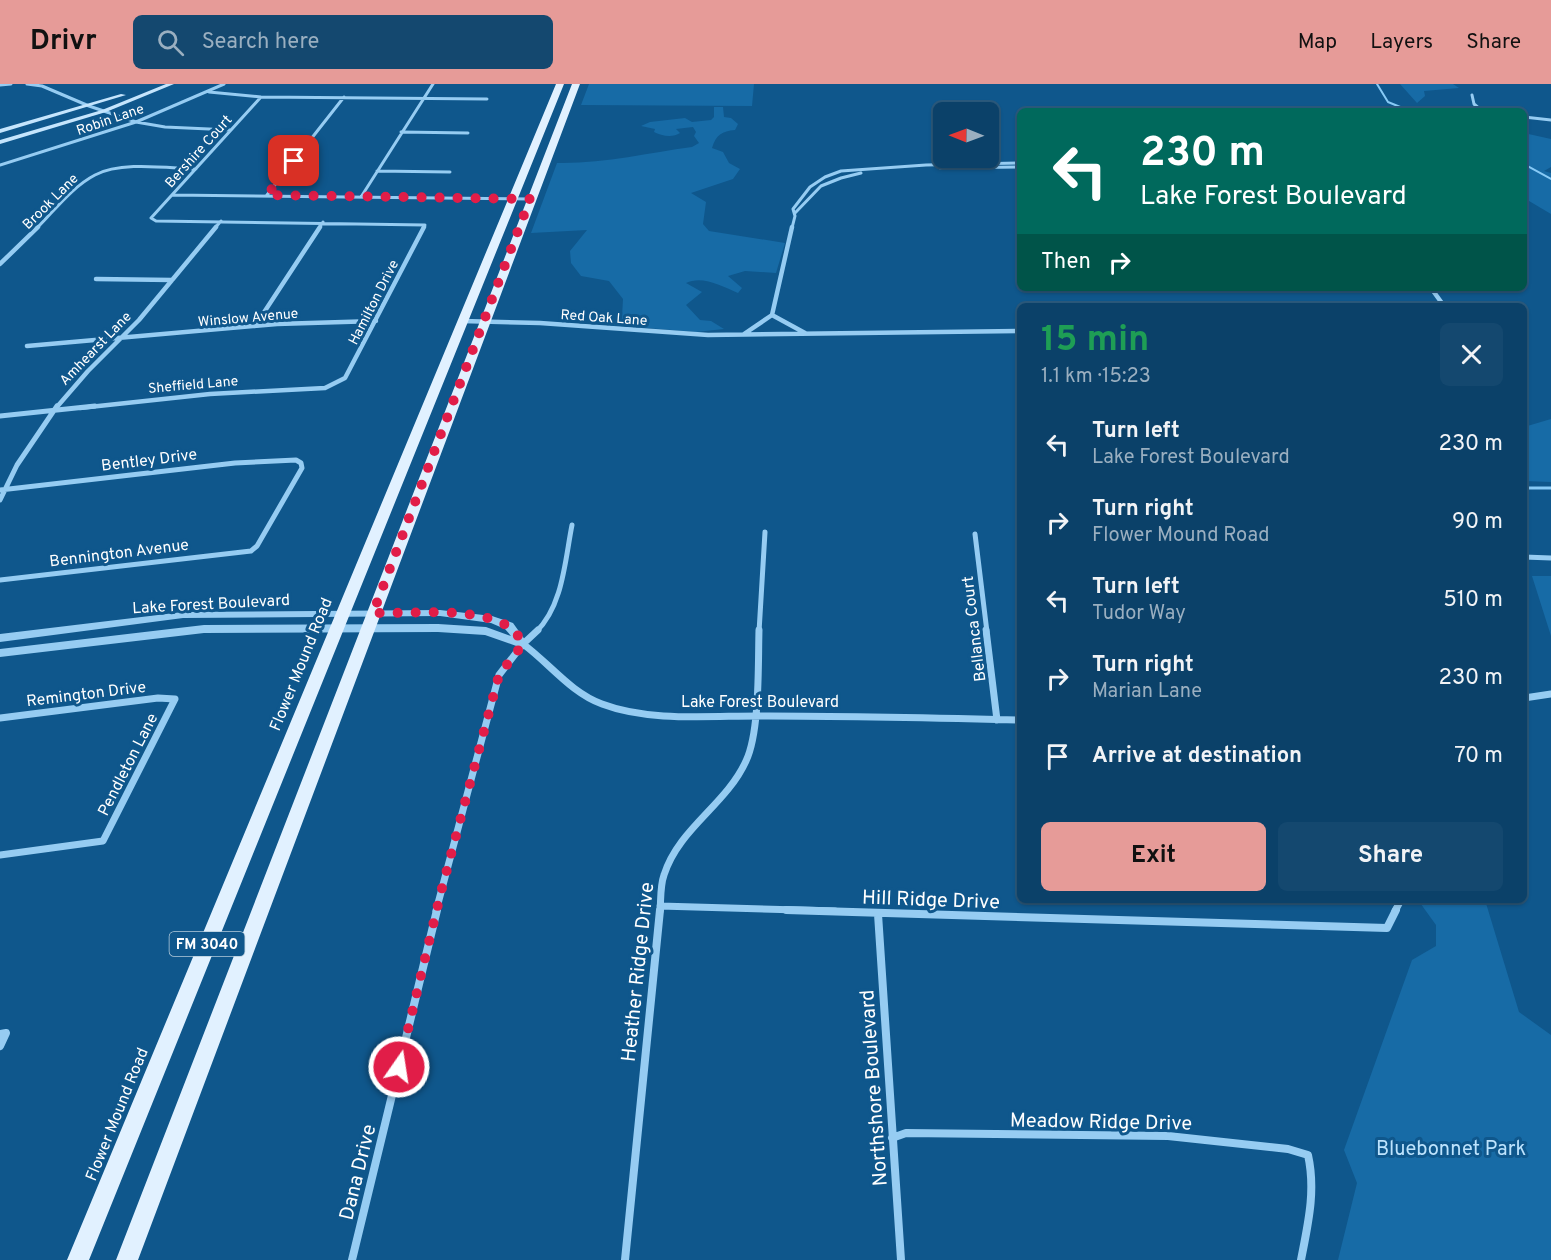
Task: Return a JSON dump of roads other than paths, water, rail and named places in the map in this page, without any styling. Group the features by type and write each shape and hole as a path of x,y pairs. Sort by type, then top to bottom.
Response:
{"main road":[{"path":"0,131 89,106 152,84"},
{"path":"0,142 104,111 171,84"},
{"name":"Flower Mound Road","path":"78,1260 560,84"},
{"name":"FM 3040","path":"127,1260 530,199 576,84"},
{"path":"550,105 568,105"}],"street":[{"path":"0,85 11,84"},
{"path":"27,84 40,85 89,106 136,122 165,127 231,130"},
{"name":"Robin Lane","path":"0,165 136,122 224,84"},
{"path":"361,197 433,84"},
{"path":"209,92 261,97 487,99"},
{"path":"1472,95 1474,104 1479,108"},
{"name":"Bershire Court","path":"221,222 156,221 151,218 261,97"},
{"path":"267,195 344,97"},
{"path":"1527,117 1551,120"},
{"path":"401,132 468,133"},
{"path":"744,335 772,315 795,213 793,209 806,189 825,177 847,171 922,165 1017,165"},
{"path":"795,213 812,193 823,186 854,174 884,170 1017,165"},
{"name":"Brook Lane","path":"1,261 18,248 75,189 96,174 128,167 196,169"},
{"path":"377,171 450,172"},
{"path":"172,195 530,199"},
{"path":"221,222 323,222"},
{"name":"Amhearst Lane","path":"0,500 2,490 52,411 122,338 221,222"},
{"path":"255,326 323,222"},
{"name":"Hamilton Drive","path":"323,222 425,225 345,378 335,385"},
{"path":"96,279 172,280"},
{"name":"Red Oak Lane","path":"772,315 806,333"},
{"name":"Winslow Avenue","path":"27,346 255,326 326,321 376,321"},
{"name":"Red Oak Lane","path":"462,321 580,325 708,335 1017,331"},
{"name":"Sheffield Lane","path":"0,416 210,394 335,385"},
{"name":"Bentley Drive","path":"2,490 235,463 283,460 296,460 302,463 302,468 257,546 242,554"},
{"name":"Dana Drive","path":"352,1260 441,892 499,675 523,644 546,622 557,598 572,525"},
{"name":"Heather Ridge Drive","path":"625,1260 663,877 672,854 682,840 715,805 748,759 754,737 765,532"},
{"name":"Bellanca Court","path":"975,534 998,720"},
{"name":"Bennington Avenue","path":"0,580 176,558 242,554"},
{"path":"1527,557 1551,558"},
{"name":"Lake Forest Boulevard","path":"0,653 204,629 370,620 440,613 481,617 509,626 523,644 544,659 571,686 601,704 644,715 861,716 1017,720"},
{"name":"Lake Forest Boulevard","path":"0,638 183,615 370,620 477,630 523,644"},
{"path":"1527,698 1551,694"},
{"name":"Remington Drive","path":"0,718 158,698 175,699"},
{"name":"Pendleton Lane","path":"0,855 103,841 175,699"},
{"name":"Hill Ridge Drive","path":"660,906 1387,928 1400,903"},
{"name":"Northshore Boulevard","path":"878,914 901,1260"},
{"path":"0,1034 6,1033 0,1046"},
{"name":"Meadow Ridge Drive","path":"892,1138 906,1133 1168,1136 1272,1147 1308,1155 1314,1192 1301,1260"}],"waterway":[{"path":"1377,84 1388,102 1403,108"},
{"path":"1527,166 1551,179"},
{"path":"1527,488 1551,488"}],"park label":[{"name":"Bluebonnet Park","path":"1451,1148"}]}
